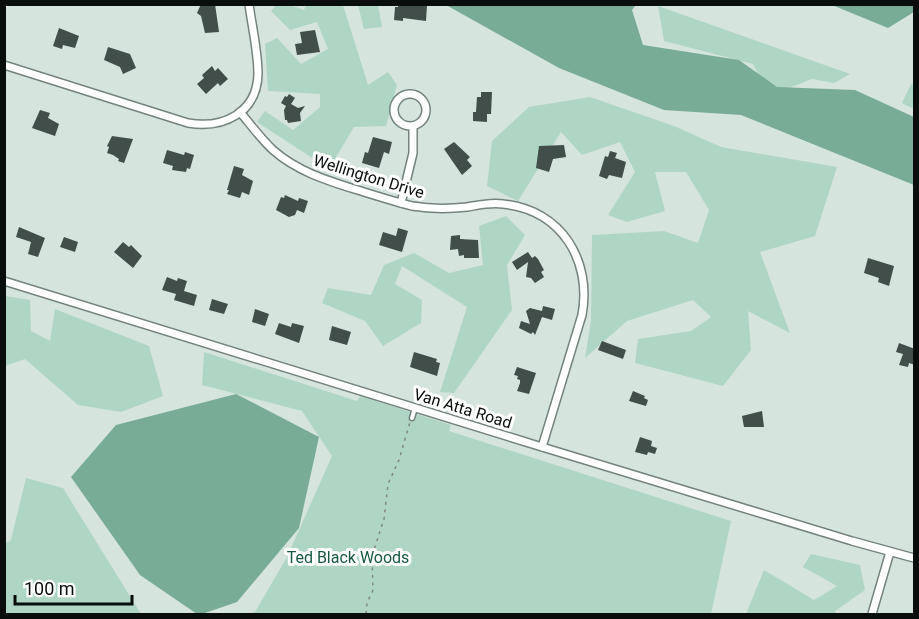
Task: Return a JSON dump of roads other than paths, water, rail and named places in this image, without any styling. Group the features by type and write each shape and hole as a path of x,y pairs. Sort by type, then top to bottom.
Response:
{"street":[{"path":"4,66 188,123 203,126 218,124 240,112 254,93 258,76 249,4"},
{"path":"406,95 418,96 426,106 424,118 419,124 413,126 403,124 395,115 396,103 406,95"},
{"name":"Wellington Drive","path":"240,112 273,150 297,167 324,179 401,203 433,208 505,204 536,213 549,221 568,240 583,272 584,306 542,447"},
{"path":"401,203 413,153 413,126"},
{"name":"Van Atta Road","path":"4,280 542,447 915,558"},
{"path":"872,615 890,552"}],"lane":[{"path":"411,418 415,408"}],"park label":[{"name":"Ted Black Woods","path":"348,557"}]}
